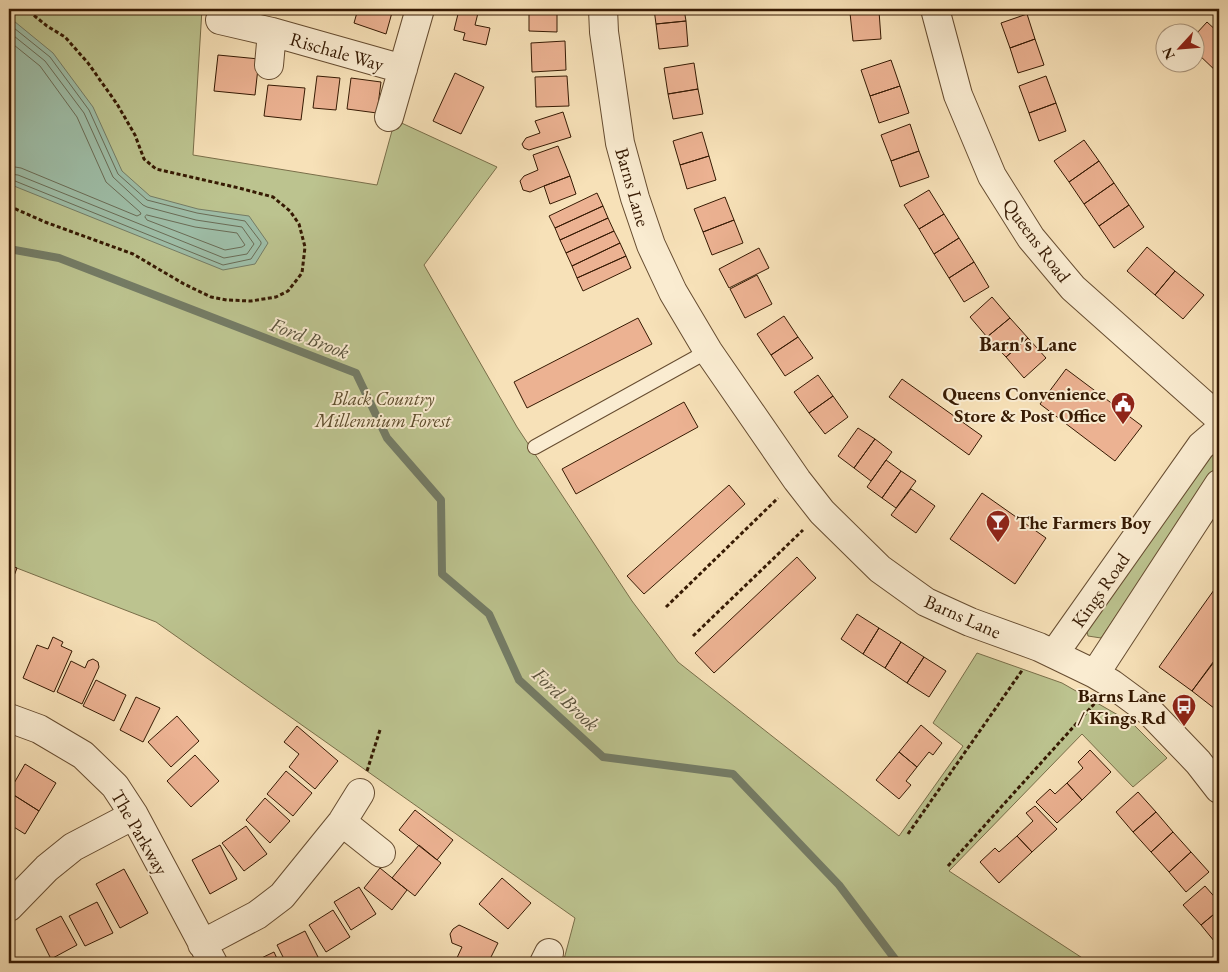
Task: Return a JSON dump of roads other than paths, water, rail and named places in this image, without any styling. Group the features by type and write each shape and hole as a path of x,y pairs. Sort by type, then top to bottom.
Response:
{"street":[{"name":"Rischale Way","path":"389,117 420,9"},
{"name":"Barns Lane","path":"603,9 605,41 620,143 635,198 651,245 673,292 708,351 797,480 822,512 880,569 926,602 970,622 1047,650 1104,679 1150,712 1198,762 1219,789"},
{"name":"Queens Road","path":"935,9 958,95 992,176 1031,238 1073,288 1219,418"},
{"name":"Rischale Way","path":"220,20 272,32 402,69"},
{"name":"Rischale Way","path":"269,65 272,32"},
{"name":"Kings Road","path":"1047,650 1201,446 1215,434 1219,433"},
{"path":"1104,679 1219,484"},
{"name":"The Parkway","path":"9,718 39,728 83,755 115,786 134,815 208,953"},
{"path":"208,953 282,896 342,822 360,793"},
{"path":"9,907 47,868 73,847 134,815"},
{"path":"342,822 381,852"}],"lane":[{"path":"534,447 708,351"}],"water":[{"path":"9,17 53,53 93,107 122,171 150,196 198,209 249,216 268,243 255,264 223,270 9,184"}],"waterway":[{"name":"Ford Brook","path":"9,249 59,258 356,373 387,438 441,500 442,574 489,614 519,680 603,757 733,774 839,885 898,963"}],"place":[{"name":"Queens Convenience Store & Post Office","path":"1123,425"},
{"name":"The Farmers Boy","path":"998,543"},
{"name":"Barns Lane / Kings Rd","path":"1184,727"}],"district":[{"name":"Barn's Lane","path":"1028,344"}],"park label":[{"name":"Black Country Millennium Forest","path":"383,409"}]}
